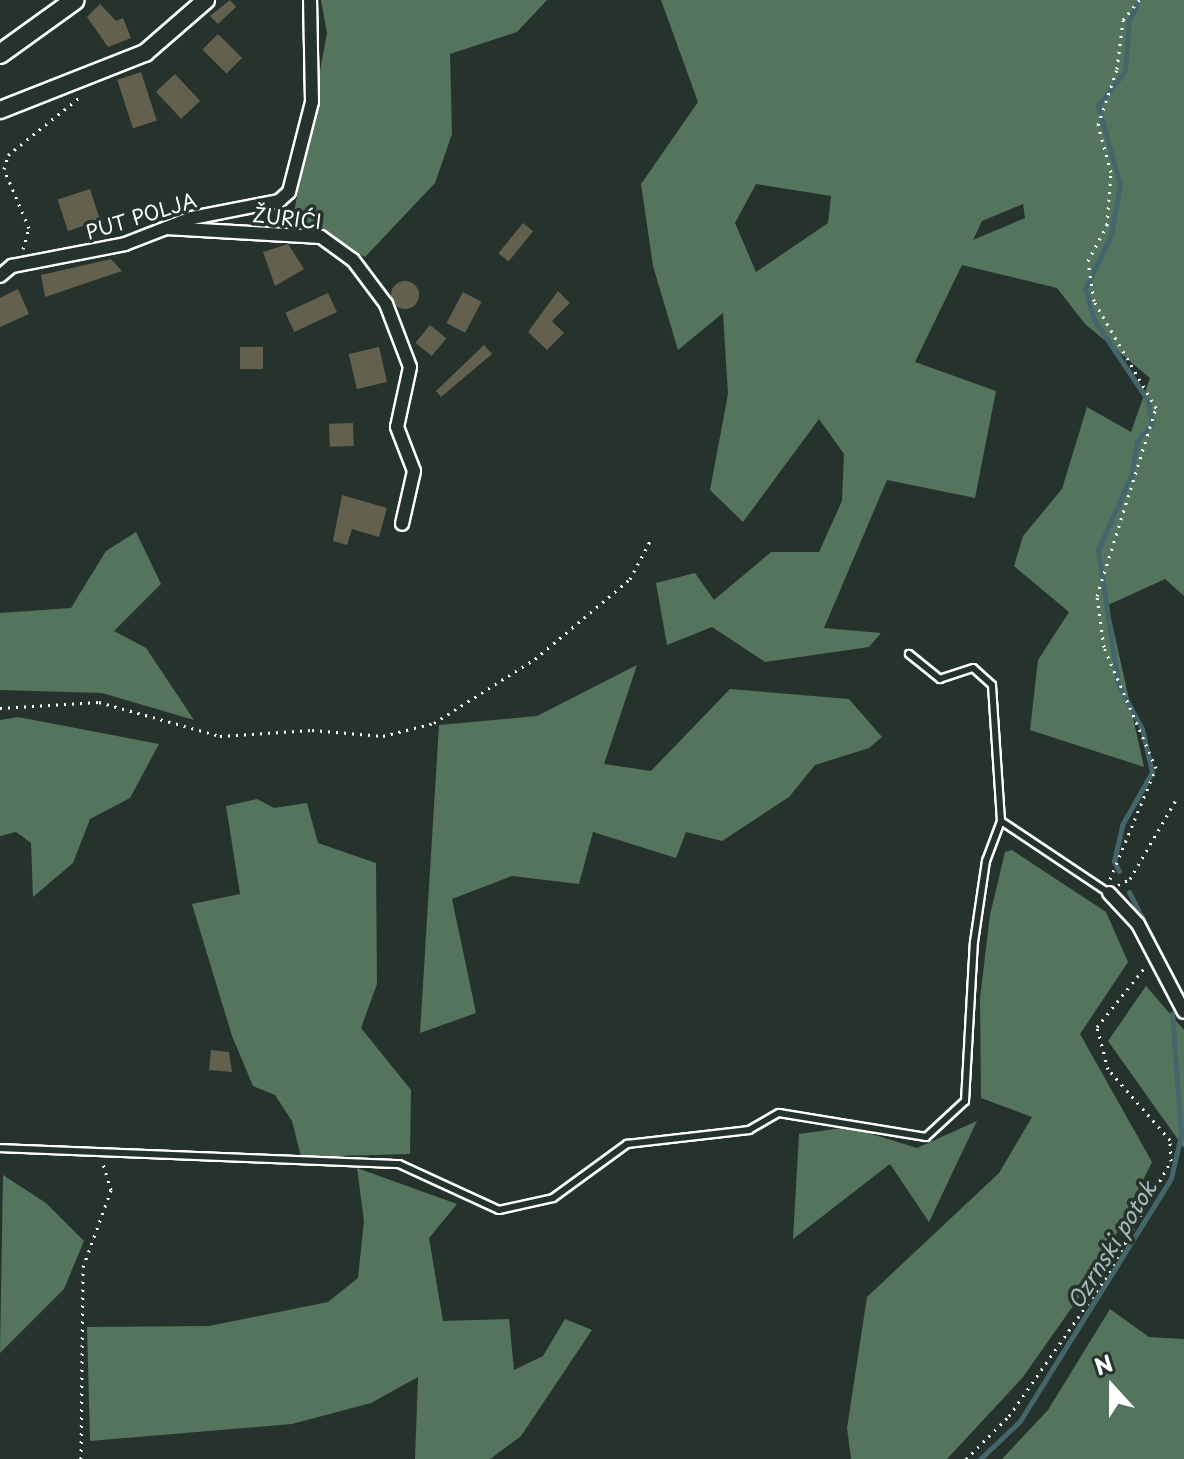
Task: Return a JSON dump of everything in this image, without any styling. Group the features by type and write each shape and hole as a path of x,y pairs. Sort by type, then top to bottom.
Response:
{"main road":[{"path":"0,54 75,0"}],"street":[{"path":"0,110 91,79 145,53 206,0"},
{"name":"PUT POLJA","path":"0,276 12,266 279,201 289,192 312,102 310,0"},
{"name":"ŽURIĆI","path":"166,228 321,237 353,260 386,304 410,367 397,427 414,471 402,524"},
{"path":"1107,891 1154,954 1184,1012"}],"lane":[{"path":"0,1148 100,1155 399,1164 499,1210 553,1198 627,1144 749,1130 779,1113 926,1137 965,1101 974,942 986,861 1001,821 992,685 973,668 940,679 909,654"},
{"path":"1001,821 1107,891"}],"path":[{"path":"1107,891 1156,768 1104,647 1097,596 1156,408 1094,301 1088,261 1107,225 1111,172 1098,125 1117,69 1123,20 1139,0"},
{"path":"12,266 29,228 4,169 8,155 85,93 91,79"},
{"path":"0,708 99,702 220,736 312,730 383,736 434,723 535,659 630,579 650,541"},
{"path":"1107,891 1130,879 1177,798"},
{"path":"966,1459 1009,1416 1105,1279 1171,1161 1170,1140 1108,1069 1097,1027 1154,954"},
{"path":"81,1459 83,1267 111,1190 100,1155"}],"green space":[{"path":"321,0 547,0 517,32 450,54 452,134 435,183 365,257 293,218 327,33"},
{"path":"661,0 1184,0 1184,596 1165,579 1108,605 1144,767 1030,730 1038,660 1069,612 1014,566 1023,536 1062,489 1087,407 1131,432 1150,378 1085,324 1057,288 962,265 915,362 996,391 975,498 887,480 824,628 881,633 869,647 765,662 712,627 667,645 656,583 695,573 714,600 771,552 819,552 842,501 844,454 819,419 743,522 710,490 728,394 723,313 678,350 653,266 641,184 698,102","holes":["756,184 831,196 828,223 756,272 735,223","1023,204 1025,218 973,240 982,221"]},
{"path":"136,532 161,584 114,631 146,648 194,720 102,693 0,690 0,613 71,608 106,551"},
{"path":"637,665 604,764 651,771 730,689 849,699 882,737 869,748 815,765 789,797 722,841 686,832 676,858 593,832 579,884 512,876 452,899 476,1013 420,1033 439,725 537,716"},
{"path":"18,717 159,744 130,798 90,819 73,863 33,897 31,843 16,832 0,836 0,720"},
{"path":"257,799 274,808 307,803 318,843 376,863 377,984 361,1028 411,1090 410,1154 301,1157 292,1121 275,1095 253,1086 232,1036 192,904 240,894 226,806"},
{"path":"1012,850 1106,912 1128,962 1080,1034 1152,1162 1099,1269 1023,1377 947,1459 851,1459 847,1428 867,1297 999,1173 1032,1117 981,1098 980,998 990,915 1005,852"},
{"path":"1146,986 1184,1030 1184,1148 1108,1041"},
{"path":"977,1121 929,1222 890,1164 793,1239 799,1134 849,1127 917,1148"},
{"path":"357,1168 457,1204 429,1238 443,1321 509,1319 514,1370 543,1356 565,1319 592,1330 521,1436 490,1459 415,1459 418,1377 371,1403 292,1424 90,1441 87,1327 209,1326 328,1302 358,1278 364,1221"},
{"path":"3,1175 46,1203 84,1241 64,1289 0,1353"},
{"path":"1110,1309 1149,1337 1184,1339 1184,1459 1002,1459 1048,1410"}],"building":[{"path":"230,0 236,7 218,24 210,16"},
{"path":"100,4 116,21 123,18 131,38 108,47 87,17"},
{"path":"218,34 242,58 226,74 202,50"},
{"path":"141,72 157,121 133,128 117,80"},
{"path":"175,74 200,101 181,119 156,92"},
{"path":"90,189 100,220 68,231 58,200"},
{"path":"523,223 533,231 509,261 498,253"},
{"path":"288,244 304,269 275,286 263,252"},
{"path":"111,259 122,271 45,297 41,275"},
{"path":"405,281 415,285 419,295 415,305 405,309 395,305 391,295 395,285"},
{"path":"18,289 29,314 0,327 0,298"},
{"path":"558,291 570,303 552,321 564,333 547,350 528,332"},
{"path":"463,292 482,302 465,333 447,323"},
{"path":"328,293 337,312 294,332 285,313"},
{"path":"430,325 446,338 432,356 416,343"},
{"path":"484,345 492,354 441,397 436,391"},
{"path":"240,347 263,347 263,369 240,369"},
{"path":"379,347 387,382 357,389 349,354"},
{"path":"353,423 354,446 330,447 329,424"},
{"path":"342,495 387,508 379,537 352,529 347,545 333,541"},
{"path":"211,1050 229,1052 232,1072 209,1070"}],"waterway":[{"name":"Ozrnski potok","path":"1119,871 1114,861 1122,825 1152,772 1142,729 1118,684 1098,550 1131,476 1137,441 1152,423 1147,399 1093,318 1085,289 1111,235 1120,185 1098,105 1125,71 1129,21 1139,0"},
{"path":"1129,892 1170,973"},
{"name":"Ozrnski potok","path":"980,1459 1020,1421 1171,1178 1181,1135 1172,1013"}]}
